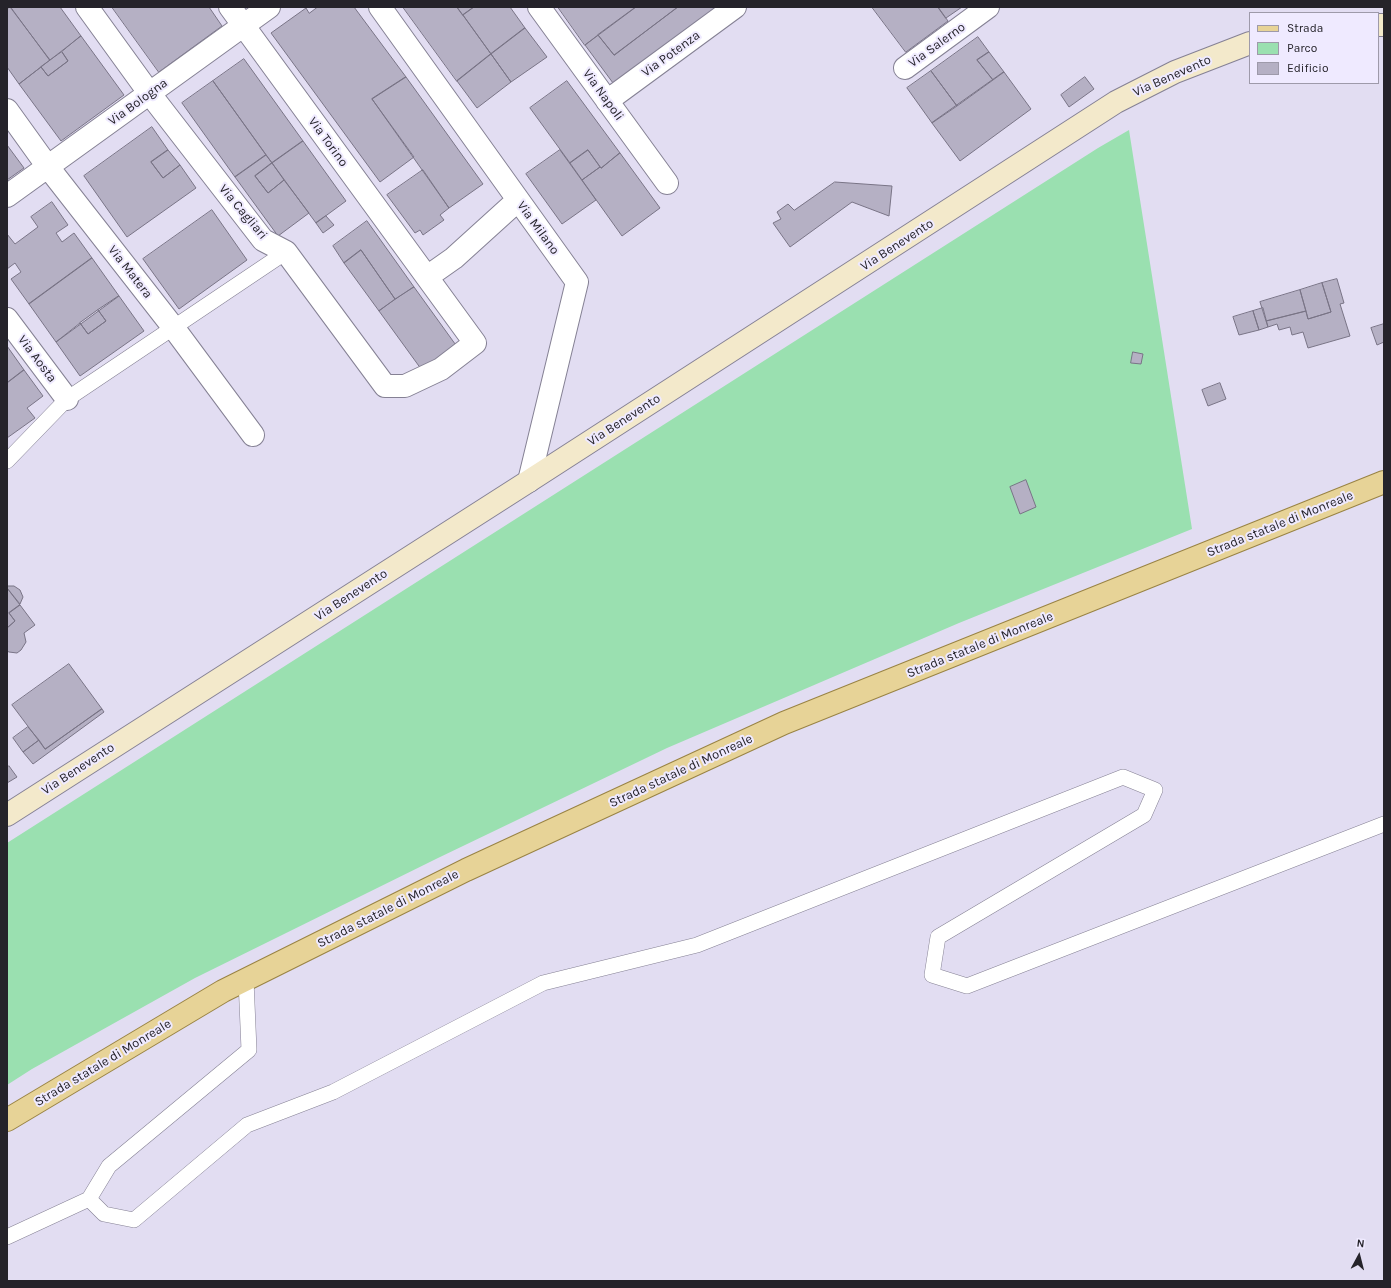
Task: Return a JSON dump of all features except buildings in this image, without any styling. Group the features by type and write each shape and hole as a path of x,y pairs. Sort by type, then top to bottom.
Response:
{"main road":[{"name":"Via Benevento","path":"7,814 529,481 1057,142 1116,102 1175,72 1249,43"},
{"name":"Strada statale di Monreale","path":"7,1120 246,980 466,870 784,723 1384,482"}],"street":[{"name":"Via Cagliari","path":"87,7 150,94 263,240 286,252 385,386 405,386 441,369 475,343"},
{"name":"Via Torino","path":"230,7 475,343"},
{"name":"Via Bologna","path":"7,196 269,7"},
{"name":"Via Milano","path":"380,7 577,282 529,481"},
{"name":"Via Napoli","path":"539,7 667,183"},
{"name":"Via Potenza","path":"607,100 735,7"},
{"name":"Via Salerno","path":"905,68 988,7"},
{"name":"Via Matera","path":"7,110 48,167 173,327 253,435"},
{"path":"427,277 454,258 518,200"},
{"name":"Via Aosta","path":"7,318 67,399"}],"lane":[{"path":"7,461 67,399 286,252"},
{"path":"89,1199 104,1214 134,1220 247,1125 333,1092 543,983 697,944 1123,777 1155,790 1144,815 938,937 932,975 967,986 1384,824"},
{"path":"7,1237 89,1199 109,1166 249,1050 246,980"}],"green space":[{"path":"1129,130 1192,529 959,623 667,748 438,858 195,978 32,1069 7,1085 7,843 1098,148"}]}
